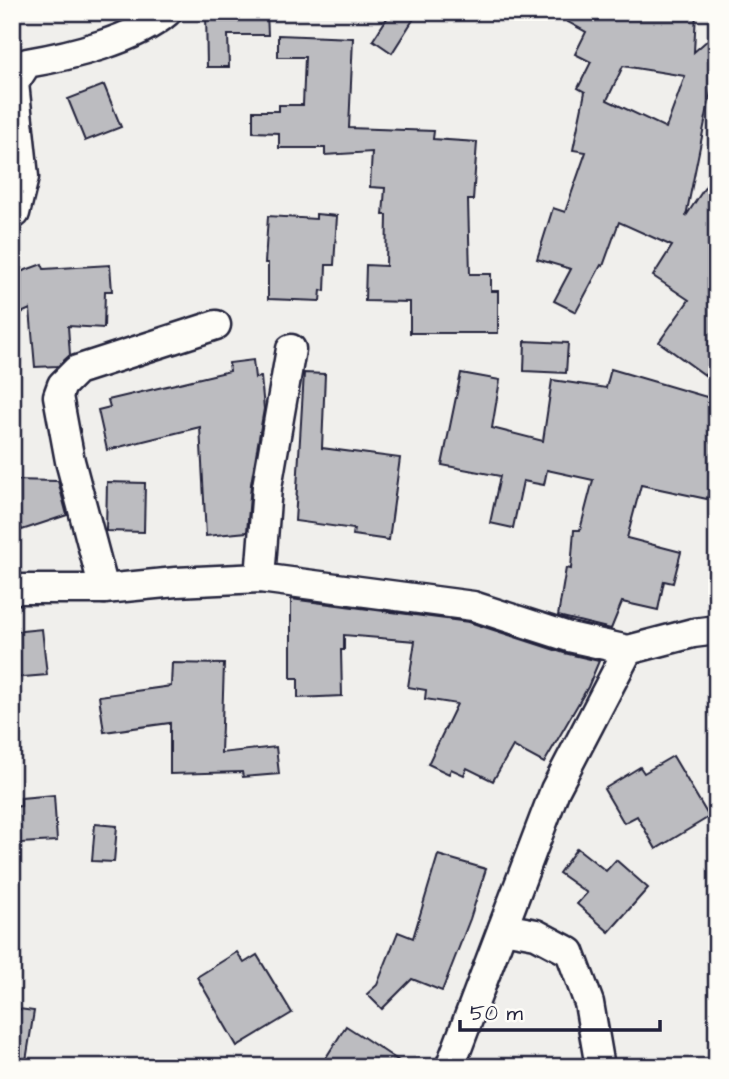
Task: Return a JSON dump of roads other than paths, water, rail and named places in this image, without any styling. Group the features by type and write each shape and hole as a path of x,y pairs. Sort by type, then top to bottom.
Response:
{"street":[{"path":"12,214 15,214 24,177 14,83 27,63 65,57 153,24 167,12"},
{"path":"104,589 70,461 58,396 62,385 77,370 216,325"},
{"path":"260,578 267,487 291,349"},
{"path":"12,589 104,589 260,578 473,606 569,637 628,650 693,633 717,630"},
{"path":"450,1067 555,790 628,650"},
{"path":"503,928 536,934 569,952 589,1003 600,1067"}]}
